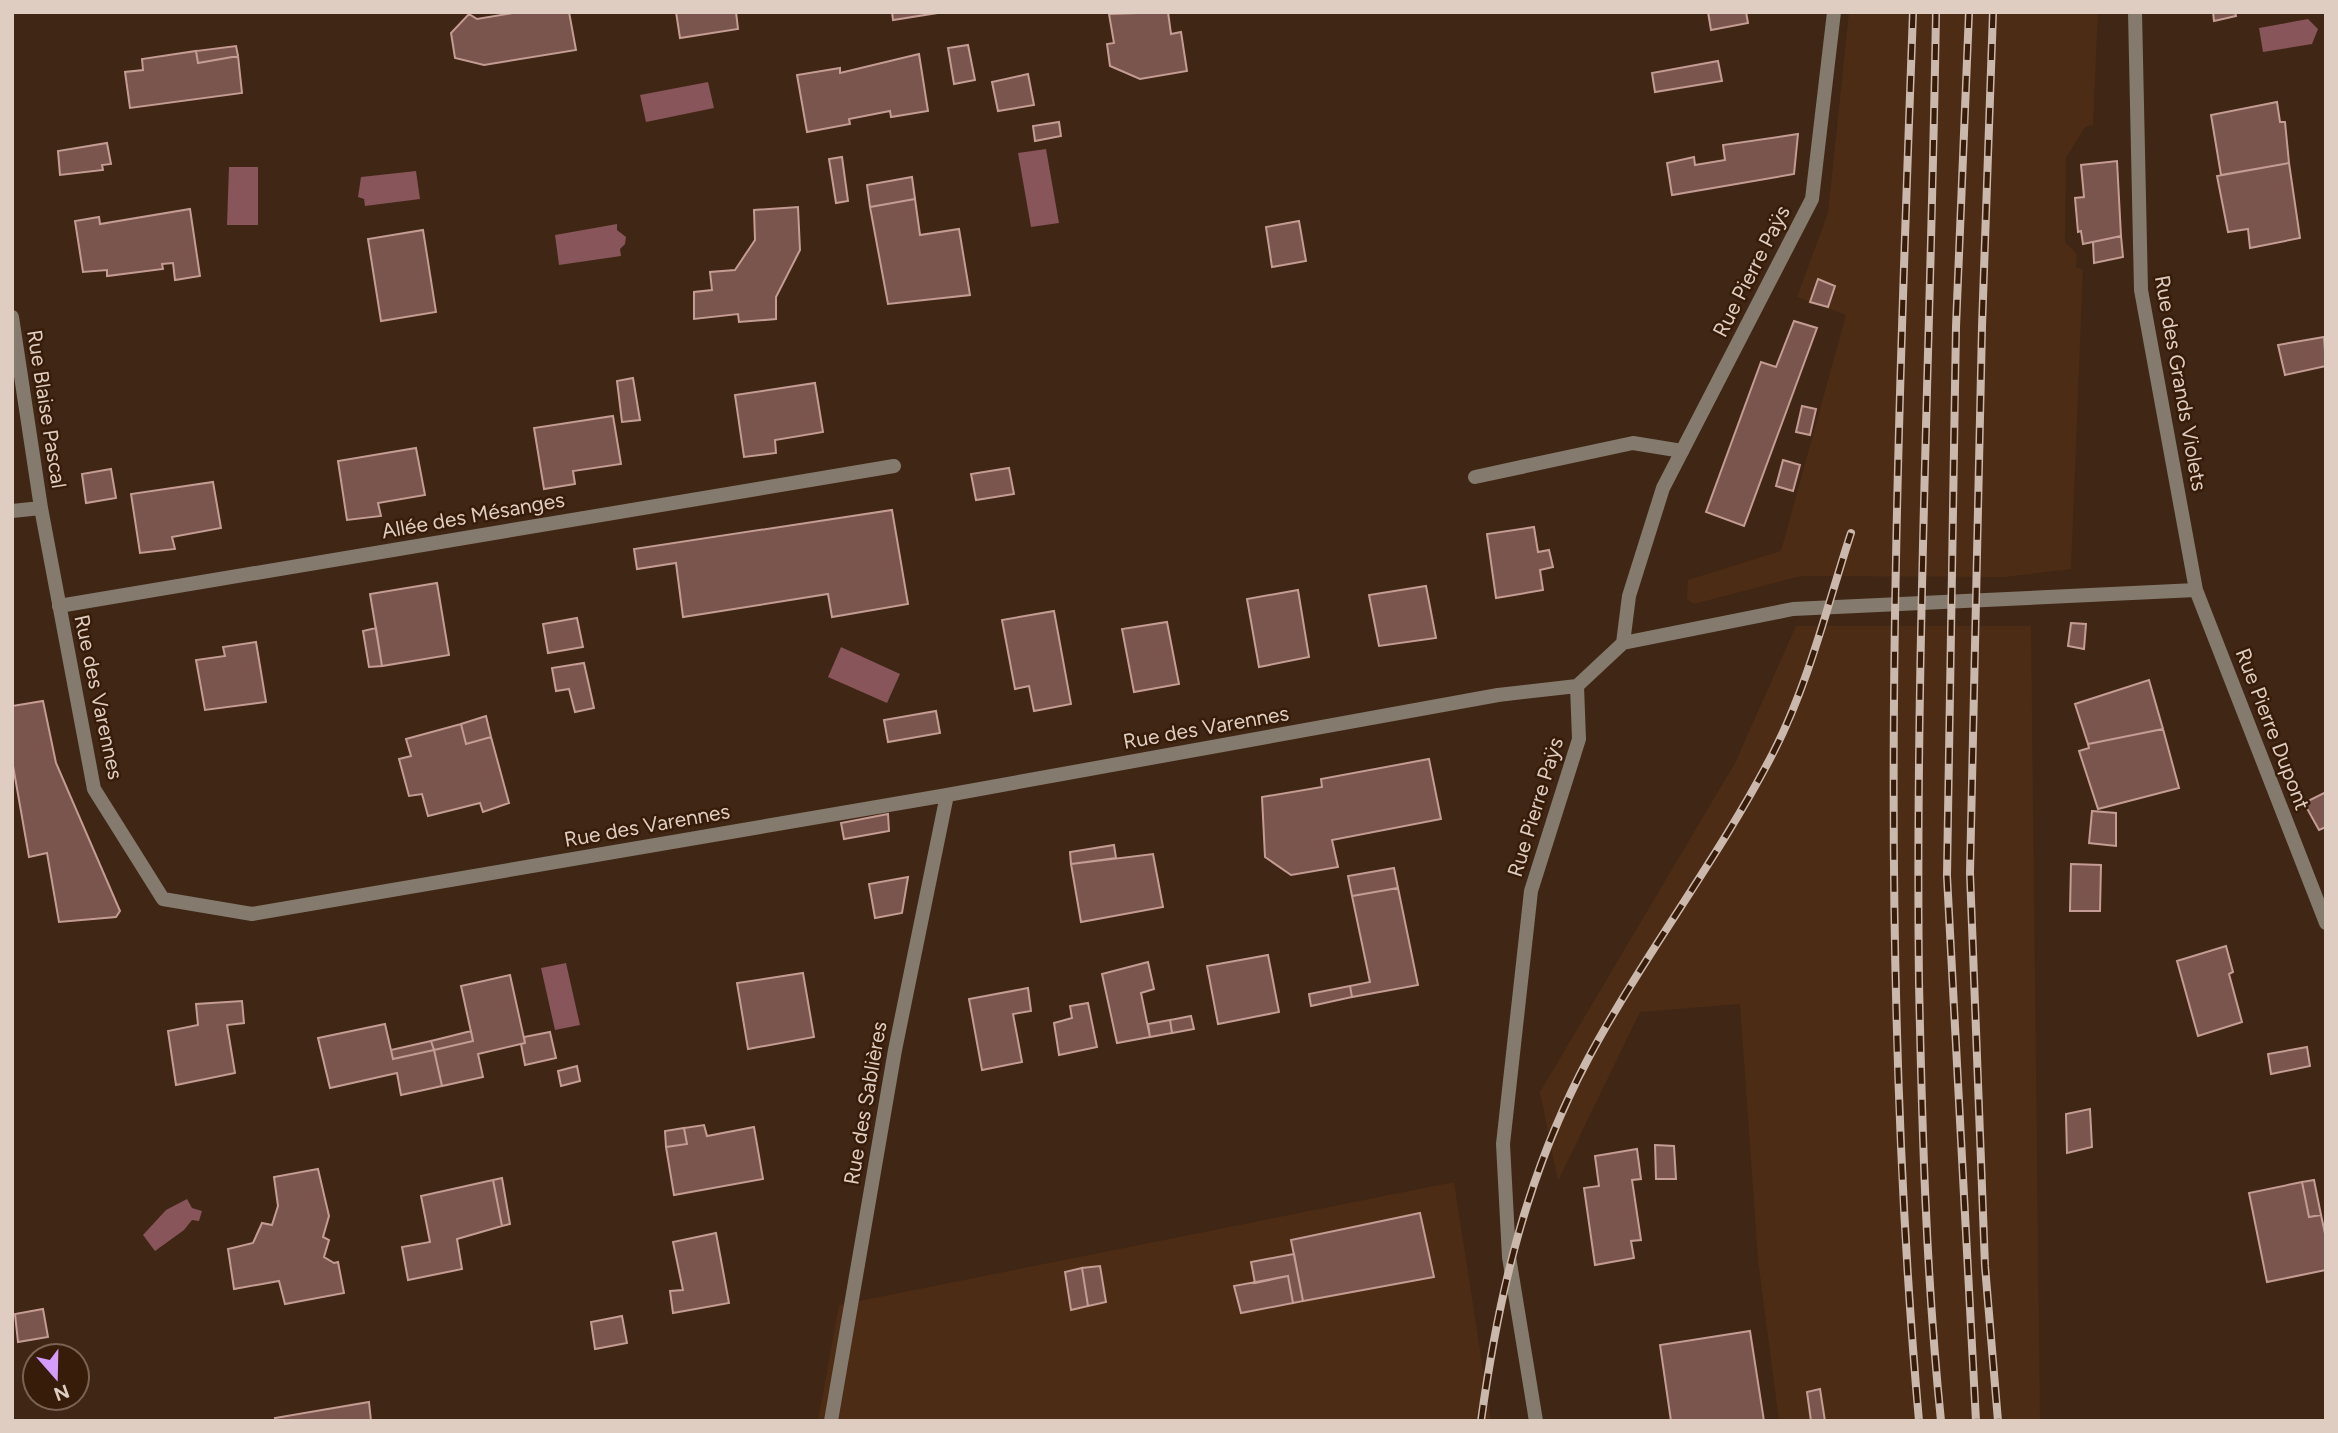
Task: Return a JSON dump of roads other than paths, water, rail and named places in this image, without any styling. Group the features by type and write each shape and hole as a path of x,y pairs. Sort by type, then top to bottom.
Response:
{"street":[{"name":"Rue Pierre Paÿs","path":"1623,643 1633,584 1663,488 1812,199 1833,12"},
{"name":"Rue des Grands Violets","path":"2135,12 2141,290 2196,590"},
{"name":"Rue Blaise Pascal","path":"12,317 41,508"},
{"path":"1475,477 1633,443 1682,451"},
{"name":"Allée des Mésanges","path":"59,606 894,466"},
{"path":"12,511 41,508"},
{"name":"Rue des Varennes","path":"41,508 94,789 163,900 252,915 947,795 1498,695 1577,686"},
{"path":"1577,686 1623,643 1793,610 2196,590"},
{"name":"Rue Pierre Dupont","path":"2196,590 2326,923"},
{"name":"Rue Pierre Paÿs","path":"1536,1421 1509,1257 1503,1144 1531,891 1579,739 1577,686"},
{"name":"Rue des Sablières","path":"831,1421 895,1050 947,795"}],"railway":[{"path":"1913,12 1896,541 1894,893 1906,1245 1919,1421"},
{"path":"1936,12 1921,619 1918,861 1926,1202 1941,1421"},
{"path":"1969,12 1956,327 1947,876 1976,1421"},
{"path":"1993,12 1982,327 1970,873 1985,1266 1998,1421"},
{"path":"1481,1421 1507,1279 1518,1234 1548,1145 1567,1101 1611,1018 1729,830 1773,753 1807,672 1851,533"}]}
